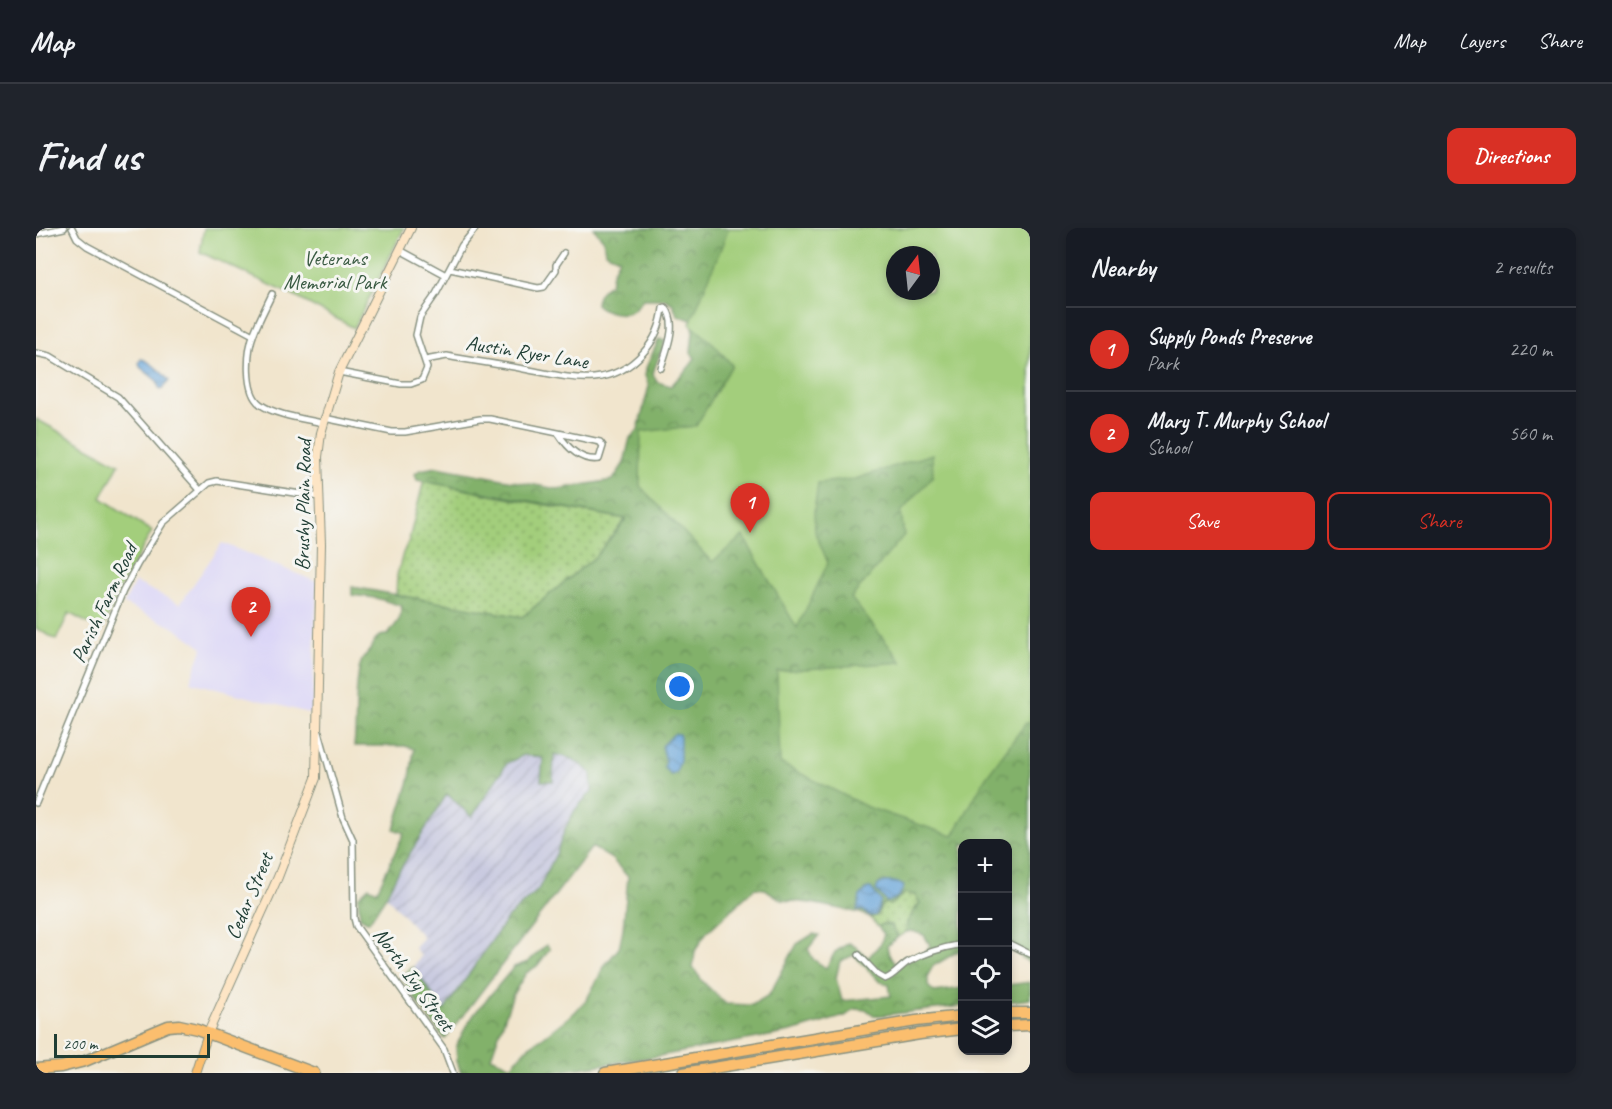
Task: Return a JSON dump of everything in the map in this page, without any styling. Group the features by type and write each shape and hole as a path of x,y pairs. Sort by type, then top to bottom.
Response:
{"highway":[{"path":"1012,1013 1030,1012"},
{"path":"604,1073 906,1023 958,1017"},
{"path":"1012,1026 1030,1025"},
{"path":"36,1070 85,1061 168,1026 186,1026 314,1073"},
{"path":"683,1073 958,1030"}],"main road":[{"name":"Brushy Plain Road","path":"318,729 319,446 323,420 339,372 411,228"},
{"name":"Cedar Street","path":"195,1073 208,1033 278,877 316,778 318,729"}],"street":[{"path":"36,234 64,228"},
{"path":"72,228 77,238 87,246 253,335"},
{"path":"339,372 388,383 411,384 422,380 427,368 416,335 420,317 462,245 476,228"},
{"path":"400,250 448,272 538,288 544,286 564,254"},
{"path":"272,294 253,335 248,383 252,397 261,405 272,410 392,432 490,419 558,433 600,442 603,446 599,459 595,460 576,454 558,433"},
{"name":"Austin Ryer Lane","path":"424,360 447,356 580,379 606,377 624,371 648,348 658,331 665,307 669,311 672,326 661,368"},
{"path":"36,353 50,356 118,397 200,490"},
{"path":"294,494 312,486 319,470"},
{"name":"Parish Farm Road","path":"36,802 123,591 152,538 163,523 209,483 217,482 320,497"},
{"name":"North Ivy Street","path":"318,729 343,818 353,840 356,926 444,1049 453,1073"},
{"path":"859,955 878,975 885,979 919,957 958,945"},
{"path":"1012,945 1030,954"}],"shaded area":[{"path":"222,543 317,582 312,714 190,682 203,647 173,627 124,604 135,582 180,604"},
{"path":"554,754 573,759 591,773 592,791 575,810 538,890 508,917 444,1012 413,967 421,956 414,948 423,937 386,896 397,874 448,794 492,784 507,763 524,755 543,758 541,781"}],"green space":[{"name":"Veterans Memorial Park","path":"204,228 404,228 354,328 292,295 200,252"},
{"path":"593,228 1030,228 1030,963 1012,952 1012,839 958,839 958,951 933,966 928,975 928,986 934,992 958,989 958,1006 875,1016 867,1010 855,1009 845,1016 791,1032 547,1073 461,1073 456,1047 475,1013 514,967 528,962 546,945 550,949 537,966 526,973 513,994 491,1057 511,1066 528,1047 575,1012 587,999 605,965 619,948 628,877 612,859 592,847 445,1039 419,1005 401,976 413,967 444,1011 508,917 538,890 575,810 592,791 591,773 573,759 554,754 553,781 541,781 543,758 524,755 507,763 472,817 447,794 369,922 360,917 358,897 369,887 377,891 404,833 394,829 410,778 414,749 405,746 354,746 359,668 377,638 381,635 388,635 399,620 402,606 376,598 352,595 352,587 522,617 595,557 626,519 417,480 415,474 420,470 437,467 557,489 613,480 624,463 630,438 638,430 649,386 645,376 646,368 659,339 665,341 653,374 657,382 671,386 695,358 691,353 694,321 677,315 673,304 665,299 643,299 634,309 624,313 599,307 596,304 597,297 610,284 619,258 605,252 603,239","holes":["755,888 765,889 782,900 811,903 870,917 876,916 882,905 885,903 890,905 905,893 915,895 920,903 907,922 906,932 912,931 924,935 930,945 926,952 917,954 898,965 889,955 887,946 898,937 891,925 883,924 878,927 884,934 881,943 868,958 849,943 835,952 826,968 813,959 808,949 819,935 813,934 797,944 769,995 752,1005 726,1004 703,982 693,968 695,951 706,933","868,888 877,914 875,916 860,911 860,896","854,955 879,981 889,985 891,996 842,1001 836,978 840,961"]},
{"path":"729,228 1030,228 1030,723 1026,723 986,777 953,836 867,807 780,763 777,671 902,662 851,598 904,535 901,512 933,476 932,454 855,479 818,483 814,512 815,532 828,563 797,628 743,536 712,562 640,486 641,432 696,426 732,365 714,344 690,324"},
{"path":"36,419 119,464 101,498 152,531 120,588 102,631 69,613 56,640 36,628"},
{"path":"424,480 489,495 626,519 595,557 522,617 396,596 397,575 409,540"},
{"path":"905,893 915,895 920,903 913,911 906,932 898,937 891,925 883,924 878,927 870,917 876,916 882,905 886,903 890,905"},
{"path":"1030,982 1030,999 1012,1001 1012,984"}],"water":[{"path":"141,359 156,368 169,381 162,389 159,388 157,381 140,367"},
{"path":"674,734 679,734 680,737 680,760 676,773 671,775 664,767 666,762 662,746"},
{"path":"884,882 895,882 904,886 898,897 887,902 876,890 878,885"},
{"path":"871,888 881,901 875,916 868,915 863,910 857,911 860,896"}],"place":[{"name":"Supply Ponds Preserve","path":"750,533"},
{"name":"Mary T. Murphy School","path":"251,637"}]}
